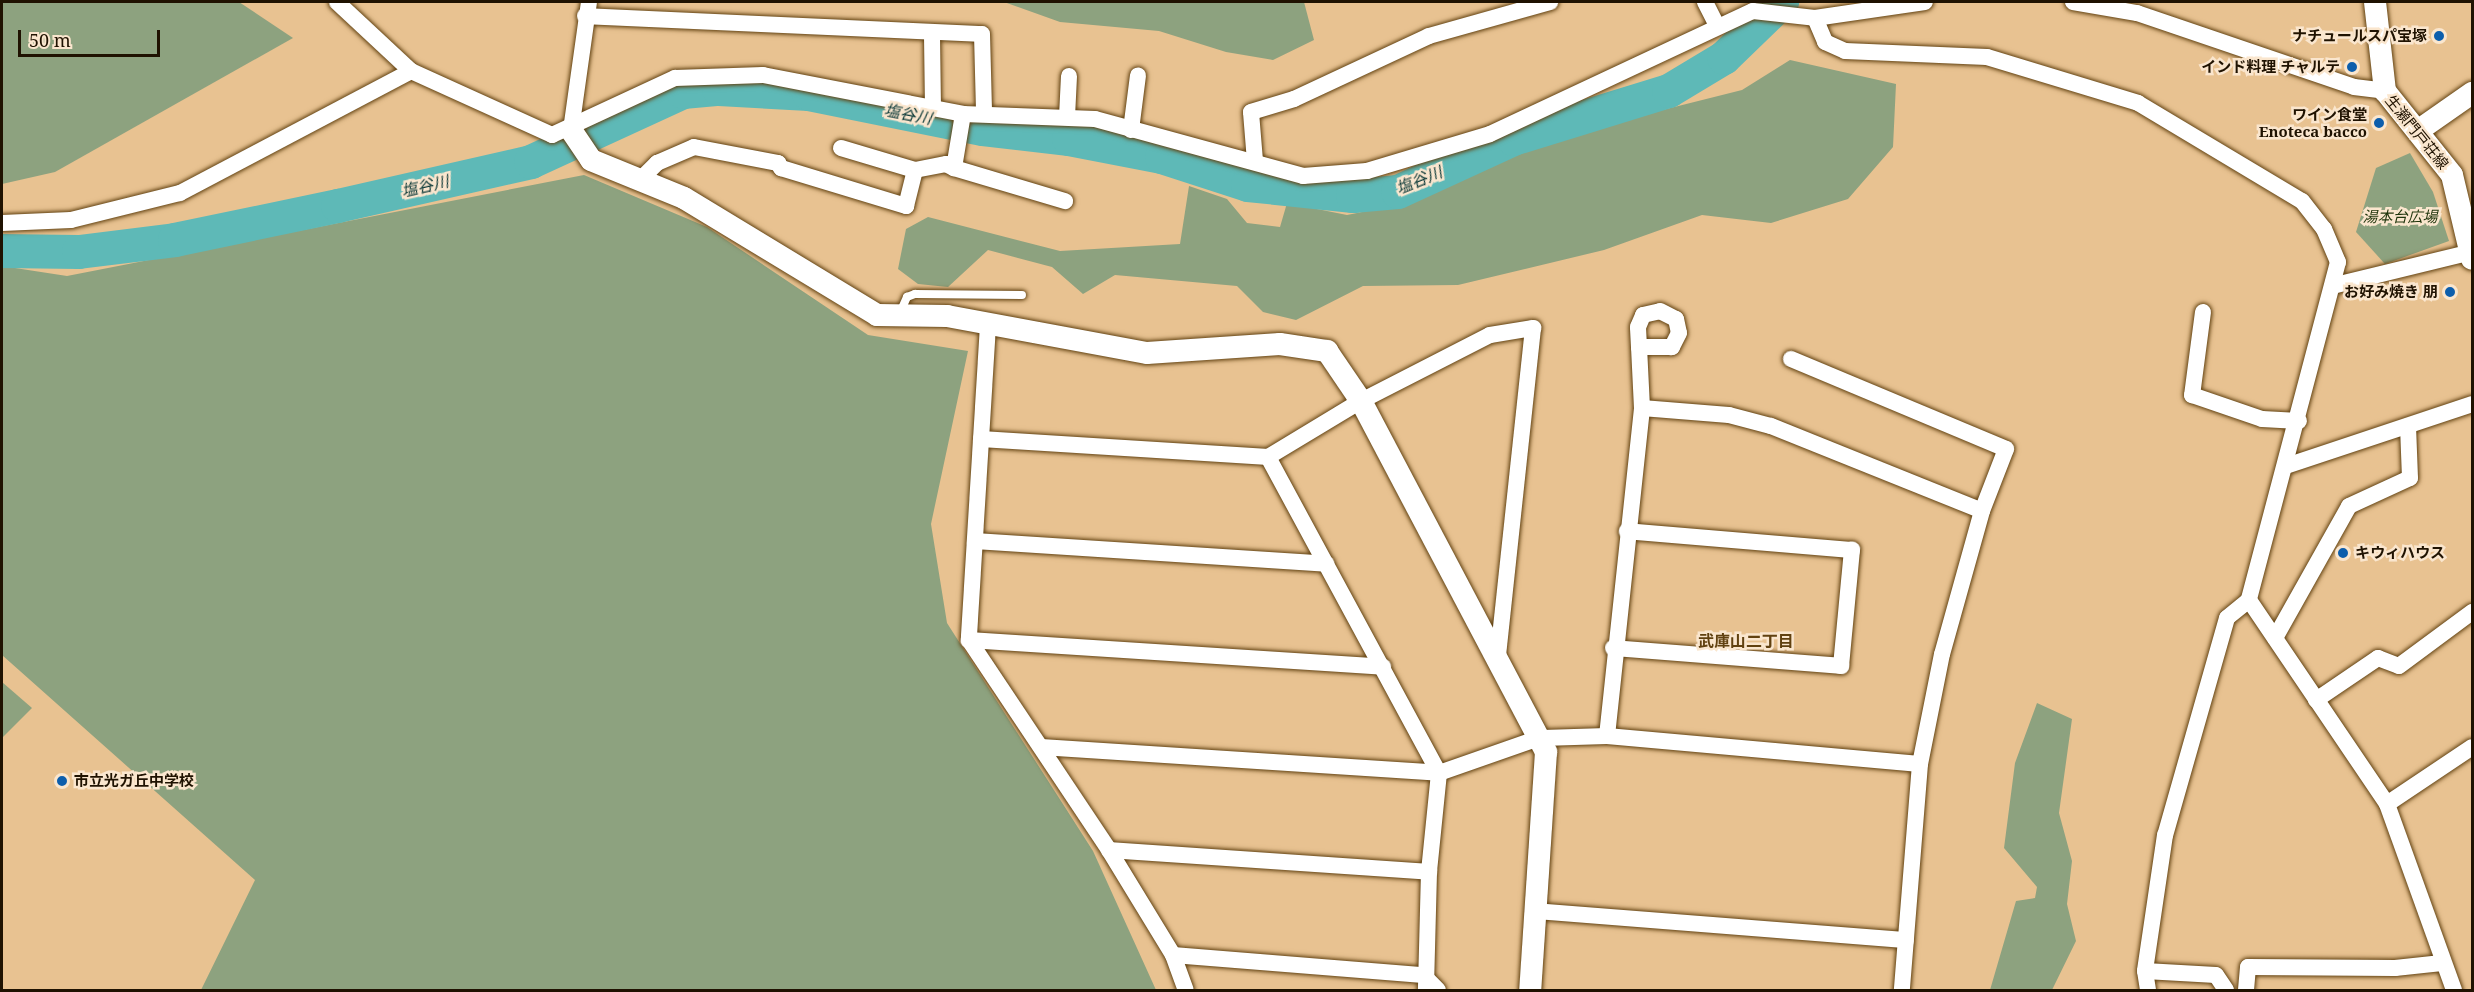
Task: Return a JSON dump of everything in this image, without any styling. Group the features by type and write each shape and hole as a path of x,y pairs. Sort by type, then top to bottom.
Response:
{"street":[{"path":"337,2 411,70 552,135 571,130 675,78 763,75 933,106 963,114 984,112 1067,117 1131,130 1255,161 1303,176 1367,171 1505,128 1756,6 1815,18 1925,2"},
{"path":"1255,161 1251,112 1294,99 1429,36 1550,2"},
{"path":"1705,2 1716,24"},
{"path":"2073,2 2137,13 2354,87 2385,91"},
{"name":"生瀬門戸荘線","path":"2375,2 2385,91 2419,130 2452,175 2472,255"},
{"path":"984,112 982,34 932,36 587,9 571,130 591,160 643,177 877,315 898,318 947,315 988,325 1147,353 1312,346 1327,351 1361,400 1498,655 1539,738 1548,767 1530,990"},
{"path":"1815,18 1825,42 1845,51 1987,57 2138,103 2302,201 2324,230 2338,262 2336,285 2249,600 2227,618 2165,835 2145,971 2148,990"},
{"path":"932,36 933,106"},
{"path":"2,223 71,220 180,193 411,70"},
{"path":"1131,130 1138,75"},
{"path":"1067,117 1069,76"},
{"path":"2419,130 2472,93"},
{"path":"954,168 963,114"},
{"path":"643,177 657,163 694,147 778,163 781,168 906,206 915,170"},
{"path":"841,148 915,170 946,164 1065,201"},
{"path":"2336,285 2472,255"},
{"path":"2203,312 2192,395 2262,419 2299,421"},
{"path":"988,325 969,640 1109,850 1173,955 1186,990"},
{"path":"981,439 1268,457 1361,400 1490,335 1533,328 1498,655"},
{"path":"1607,736 1613,648 1642,408 1639,346"},
{"path":"1791,359 2006,449 1982,511 1942,654 1920,764 1902,990"},
{"path":"2286,466 2472,404"},
{"path":"1642,408 1729,415 1771,426 1982,511"},
{"path":"2275,638 2349,506 2409,478 2408,426"},
{"path":"1268,457 1439,773 1429,872 1425,983"},
{"path":"1613,648 1841,666 1852,550 1626,531"},
{"path":"975,541 1326,564"},
{"path":"2249,600 2387,804 2442,963 2454,990"},
{"path":"2316,700 2378,658 2399,666 2472,612"},
{"path":"969,640 1383,667"},
{"path":"1041,747 1439,773 1539,738 1607,736 1920,764"},
{"path":"2387,804 2472,747"},
{"path":"1109,850 1429,872"},
{"path":"1535,911 1906,940"},
{"path":"1173,955 1425,983 1438,990"},
{"path":"2246,990 2248,967 2395,968 2442,963"},
{"path":"2145,971 2216,975 2226,990"}],"lane":[{"path":"898,318 907,297 915,294 1022,296"}],"green space":[{"path":"2,2 239,2 293,38 55,172 2,184"},
{"path":"1004,2 1304,2 1314,40 1273,60 1226,52 1159,31 1060,22"},
{"path":"1790,60 1896,84 1893,147 1848,199 1771,223 1702,215 1604,250 1458,285 1363,286 1296,320 1263,312 1237,286 1115,275 1083,294 1052,267 988,250 948,287 918,284 898,269 906,229 928,217 1060,251 1180,244 1189,186 1227,199 1247,223 1280,227 1287,203 1347,215 1407,203 1453,176 1543,140 1742,90"},
{"name":"湯本台広場","path":"2410,153 2433,192 2449,241 2385,264 2356,232 2376,168"},
{"path":"584,175 707,227 868,335 968,351 931,524 947,623 1093,851 1156,990 201,990 255,880 2,655 2,266 67,276"},
{"path":"2,682 32,708 2,738"},
{"path":"2037,703 2072,719 2059,813 2072,861 2067,904 2076,941 2052,990 1990,990 2016,901 2035,898 2037,887 2004,848 2015,763"}],"waterway":[{"name":"塩谷川","path":"2,251 79,252 175,240 338,206 531,162 683,92 719,89 809,94 983,129 1069,139 1162,157 1248,185 1353,196 1398,192 1513,139 1669,91 1724,58 1782,2"}],"place":[{"name":"ナチュールスパ宝塚","path":"2439,36"},
{"name":"インド料理 チャルテ","path":"2352,67"},
{"name":"ワイン食堂 Enoteca bacco","path":"2379,123"},
{"name":"お好み焼き 朋","path":"2450,292"},
{"name":"キウィハウス","path":"2343,553"},
{"name":"市立光ガ丘中学校","path":"62,781"}],"district":[{"name":"武庫山二丁目","path":"1746,641"}]}
